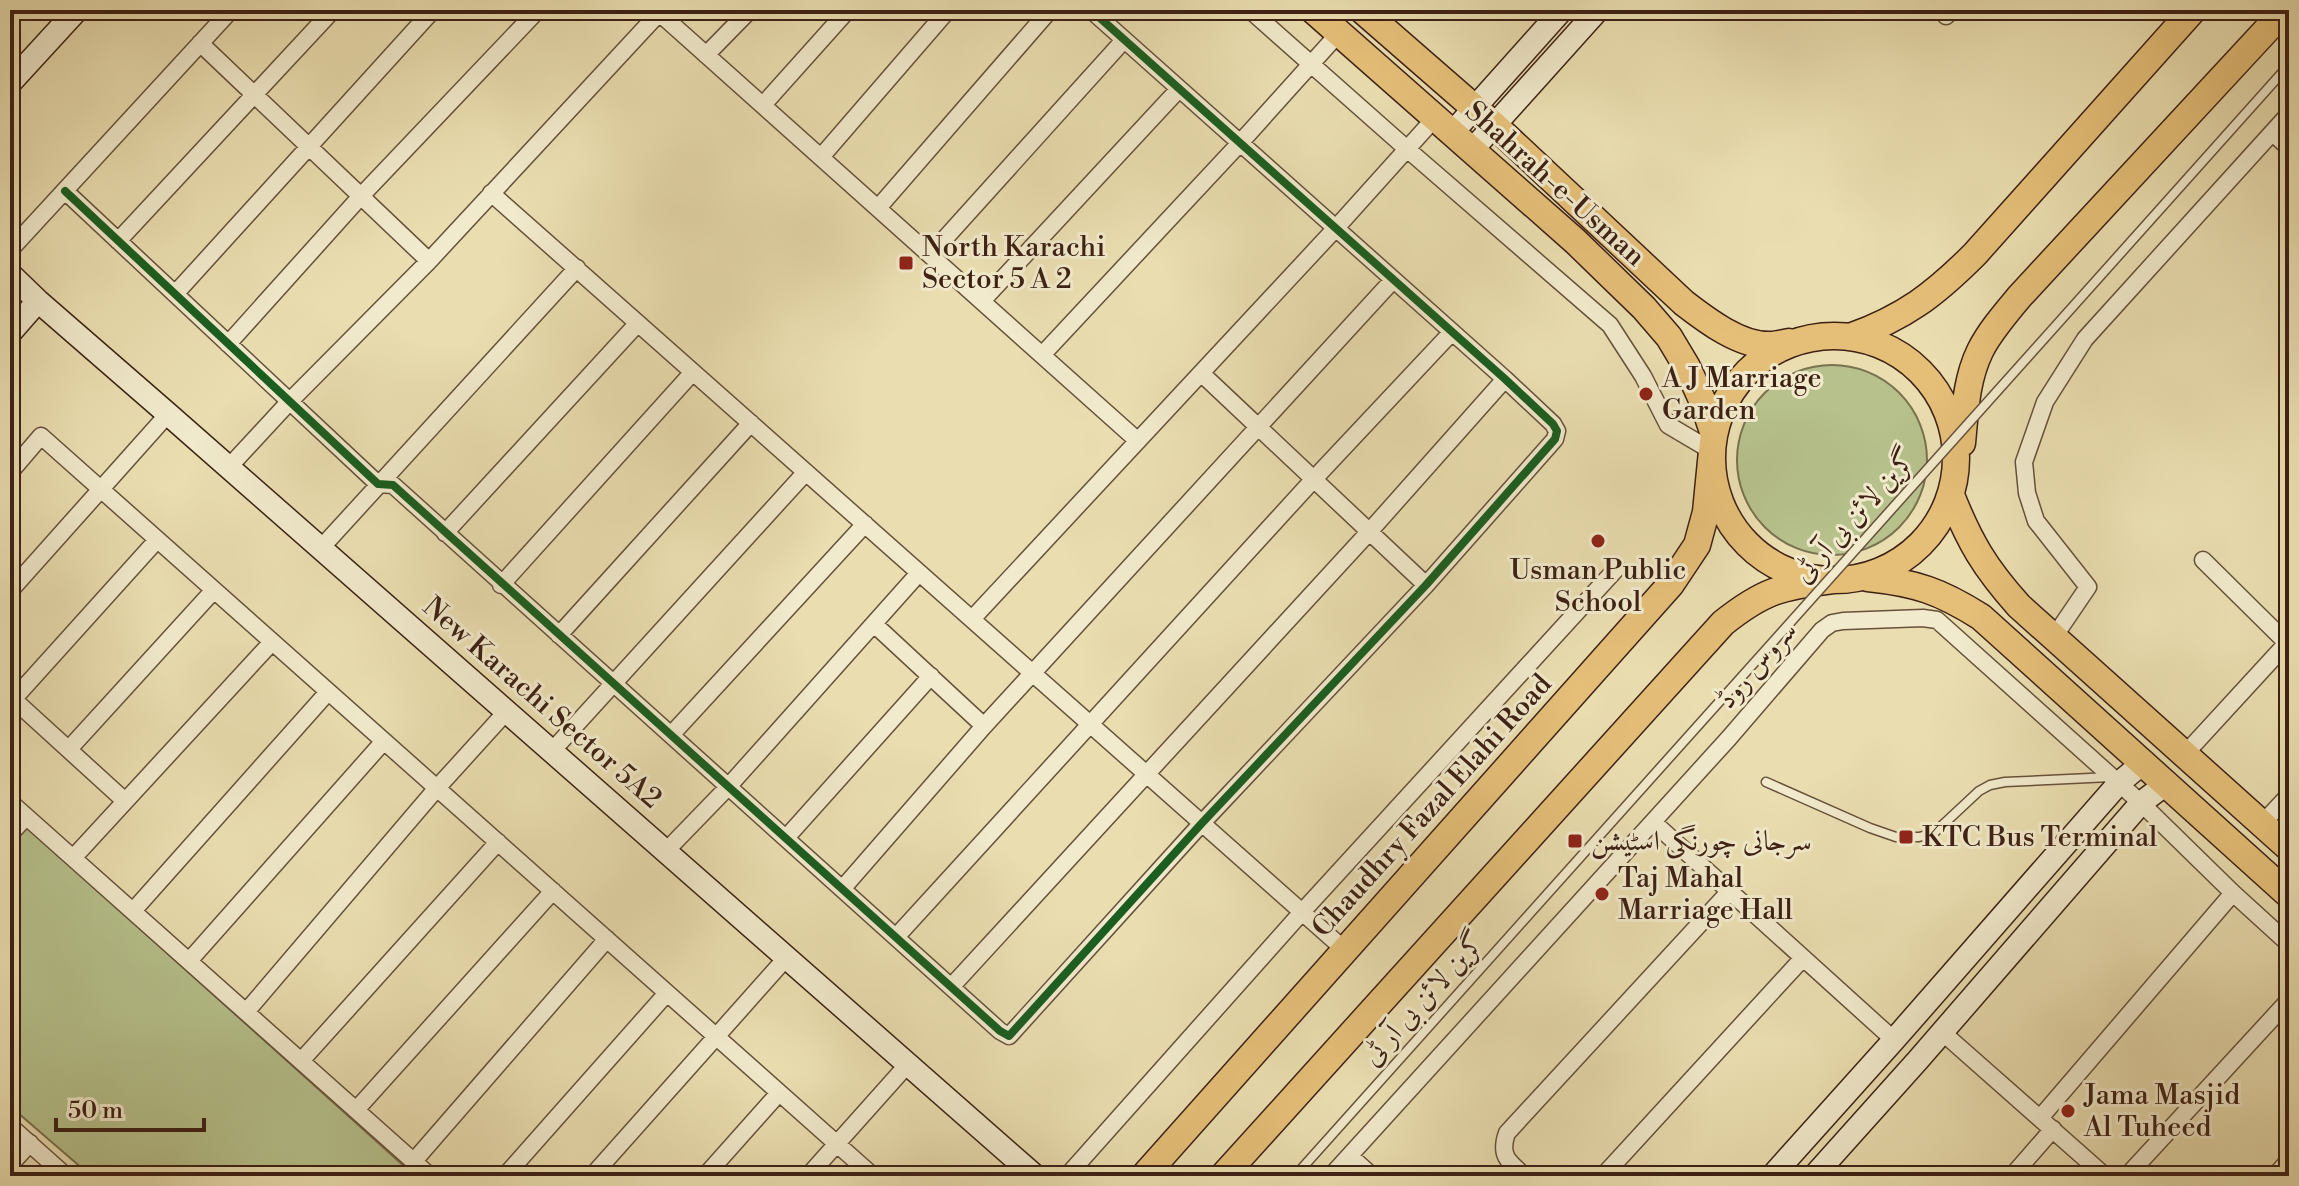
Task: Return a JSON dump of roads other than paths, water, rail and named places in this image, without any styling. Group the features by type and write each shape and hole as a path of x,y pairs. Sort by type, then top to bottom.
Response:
{"main road":[{"name":"Shahrah-e-Usman","path":"1313,10 1575,241 1644,308 1669,337 1687,367 1703,402 1713,443"},
{"name":"Shahrah-e-Usman","path":"1362,10 1709,323 1740,338 1768,345 1804,339"},
{"path":"1850,337 1900,316 1949,281 2193,10"},
{"path":"1862,577 1891,566 1917,548 1937,524 1951,495 1969,383 1980,352 1997,325 2031,284 2285,10"},
{"path":"1833,580 1800,575 1770,562 1745,541 1726,514 1715,483 1713,443 1725,402 1745,374 1772,352 1804,339 1827,335 1879,344 1906,359 1929,381 1945,407 1955,436 1956,467"},
{"name":"Chaudhry Fazal Elahi Road","path":"1144,1176 1671,584 1697,545 1706,512 1713,443"},
{"path":"1951,495 1975,551 2019,606 2289,848"},
{"path":"1223,1176 1723,623 1748,603 1776,589 1862,577 1927,588 1952,599 1981,617 2289,895"},
{"path":"2085,710 2108,685"}],"street":[{"path":"10,83 77,10"},
{"path":"10,250 231,10"},
{"path":"118,241 333,10"},
{"path":"175,294 433,10"},
{"path":"228,344 361,196 538,10"},
{"path":"706,55 750,10"},
{"path":"763,105 848,10"},
{"path":"821,157 948,10"},
{"path":"878,208 1050,10"},
{"path":"65,191 378,484 393,485 501,585 1009,1036 1202,823 1426,585 1555,439 1557,431 1505,379 1091,10"},
{"path":"1250,10 1610,325 1643,376 1668,425 1713,443"},
{"path":"1472,150 1484,117 1562,10"},
{"path":"972,619 1407,149 1443,126 1484,117 1598,10"},
{"path":"229,467 429,261 657,11 1138,441"},
{"path":"1042,355 1339,33"},
{"path":"930,255 1124,40"},
{"path":"200,43 429,261"},
{"path":"982,301 1179,89"},
{"path":"2054,637 2088,587 2036,521 2027,493 2024,462 2045,402 2085,339 2289,114"},
{"path":"2273,133 2289,148"},
{"path":"491,193 1346,951"},
{"path":"321,548 577,268"},
{"name":"New Karachi Sector 5A2","path":"10,274 1035,1176"},
{"path":"843,888 984,726 1393,280"},
{"path":"10,333 38,301"},
{"path":"445,533 638,323"},
{"path":"896,937 1452,332"},
{"path":"501,585 693,372"},
{"path":"1201,373 1426,585"},
{"path":"951,987 1369,532 1505,379"},
{"path":"10,591 168,414"},
{"path":"559,635 751,423"},
{"path":"11,470 41,436 873,1176"},
{"path":"552,751 806,472"},
{"path":"671,735 865,524"},
{"path":"125,801 12,701 157,540"},
{"path":"2185,754 2288,644 2203,560"},
{"path":"1067,1176 1302,912 1617,568"},
{"path":"666,851 728,787 919,573"},
{"path":"69,749 214,590"},
{"name":"سروس روڈ","path":"1331,1176 1729,738 1822,630 1832,623 1937,620 2141,803 2289,944"},
{"path":"874,624 984,726"},
{"path":"73,858 272,642"},
{"path":"786,838 931,676"},
{"path":"133,911 328,692"},
{"path":"246,1012 437,788 507,711"},
{"path":"189,961 384,741"},
{"path":"1772,1176 1894,1040 2115,780 2144,762"},
{"path":"1814,1176 2141,803 2167,783"},
{"path":"2262,824 2289,795"},
{"path":"10,802 430,1176"},
{"path":"10,834 26,817"},
{"path":"1653,822 1894,1040"},
{"path":"301,1061 498,842"},
{"path":"356,1110 553,891"},
{"path":"1525,1176 1505,1154 1503,1146 1507,1133 1730,891"},
{"path":"2040,1118 2233,893"},
{"path":"414,1161 607,939"},
{"path":"592,1176 787,957"},
{"path":"1603,1176 1803,958"},
{"path":"505,1176 667,993"},
{"path":"2127,1176 2289,1000"},
{"path":"1942,1032 2105,1176"},
{"path":"808,1176 908,1064"},
{"path":"705,1176 779,1093"},
{"path":"10,1126 66,1176"},
{"path":"2012,1176 2053,1129"},
{"path":"10,1165 30,1143"},
{"path":"1350,1156 1372,1176"},
{"path":"2275,1176 2289,1160"}],"lane":[{"name":"گرین لائن بی آر ٹی","path":"1295,1176 2289,65"},
{"path":"1766,782 1870,828 1896,837 1919,837 1934,833 1979,791 1990,785 2115,780"}],"place":[{"name":"North Karachi Sector 5 A 2","path":"906,263"},
{"name":"A J Marriage Garden","path":"1646,394"},
{"name":"Usman Public School","path":"1598,541"},
{"name":"KTC Bus Terminal","path":"1906,837"},
{"name":"سرجانی چورنگی اسٹیشن","path":"1575,841"},
{"name":"Taj Mahal Marriage Hall","path":"1602,894"},
{"name":"Jama Masjid Al Tuheed","path":"2068,1111"}]}
